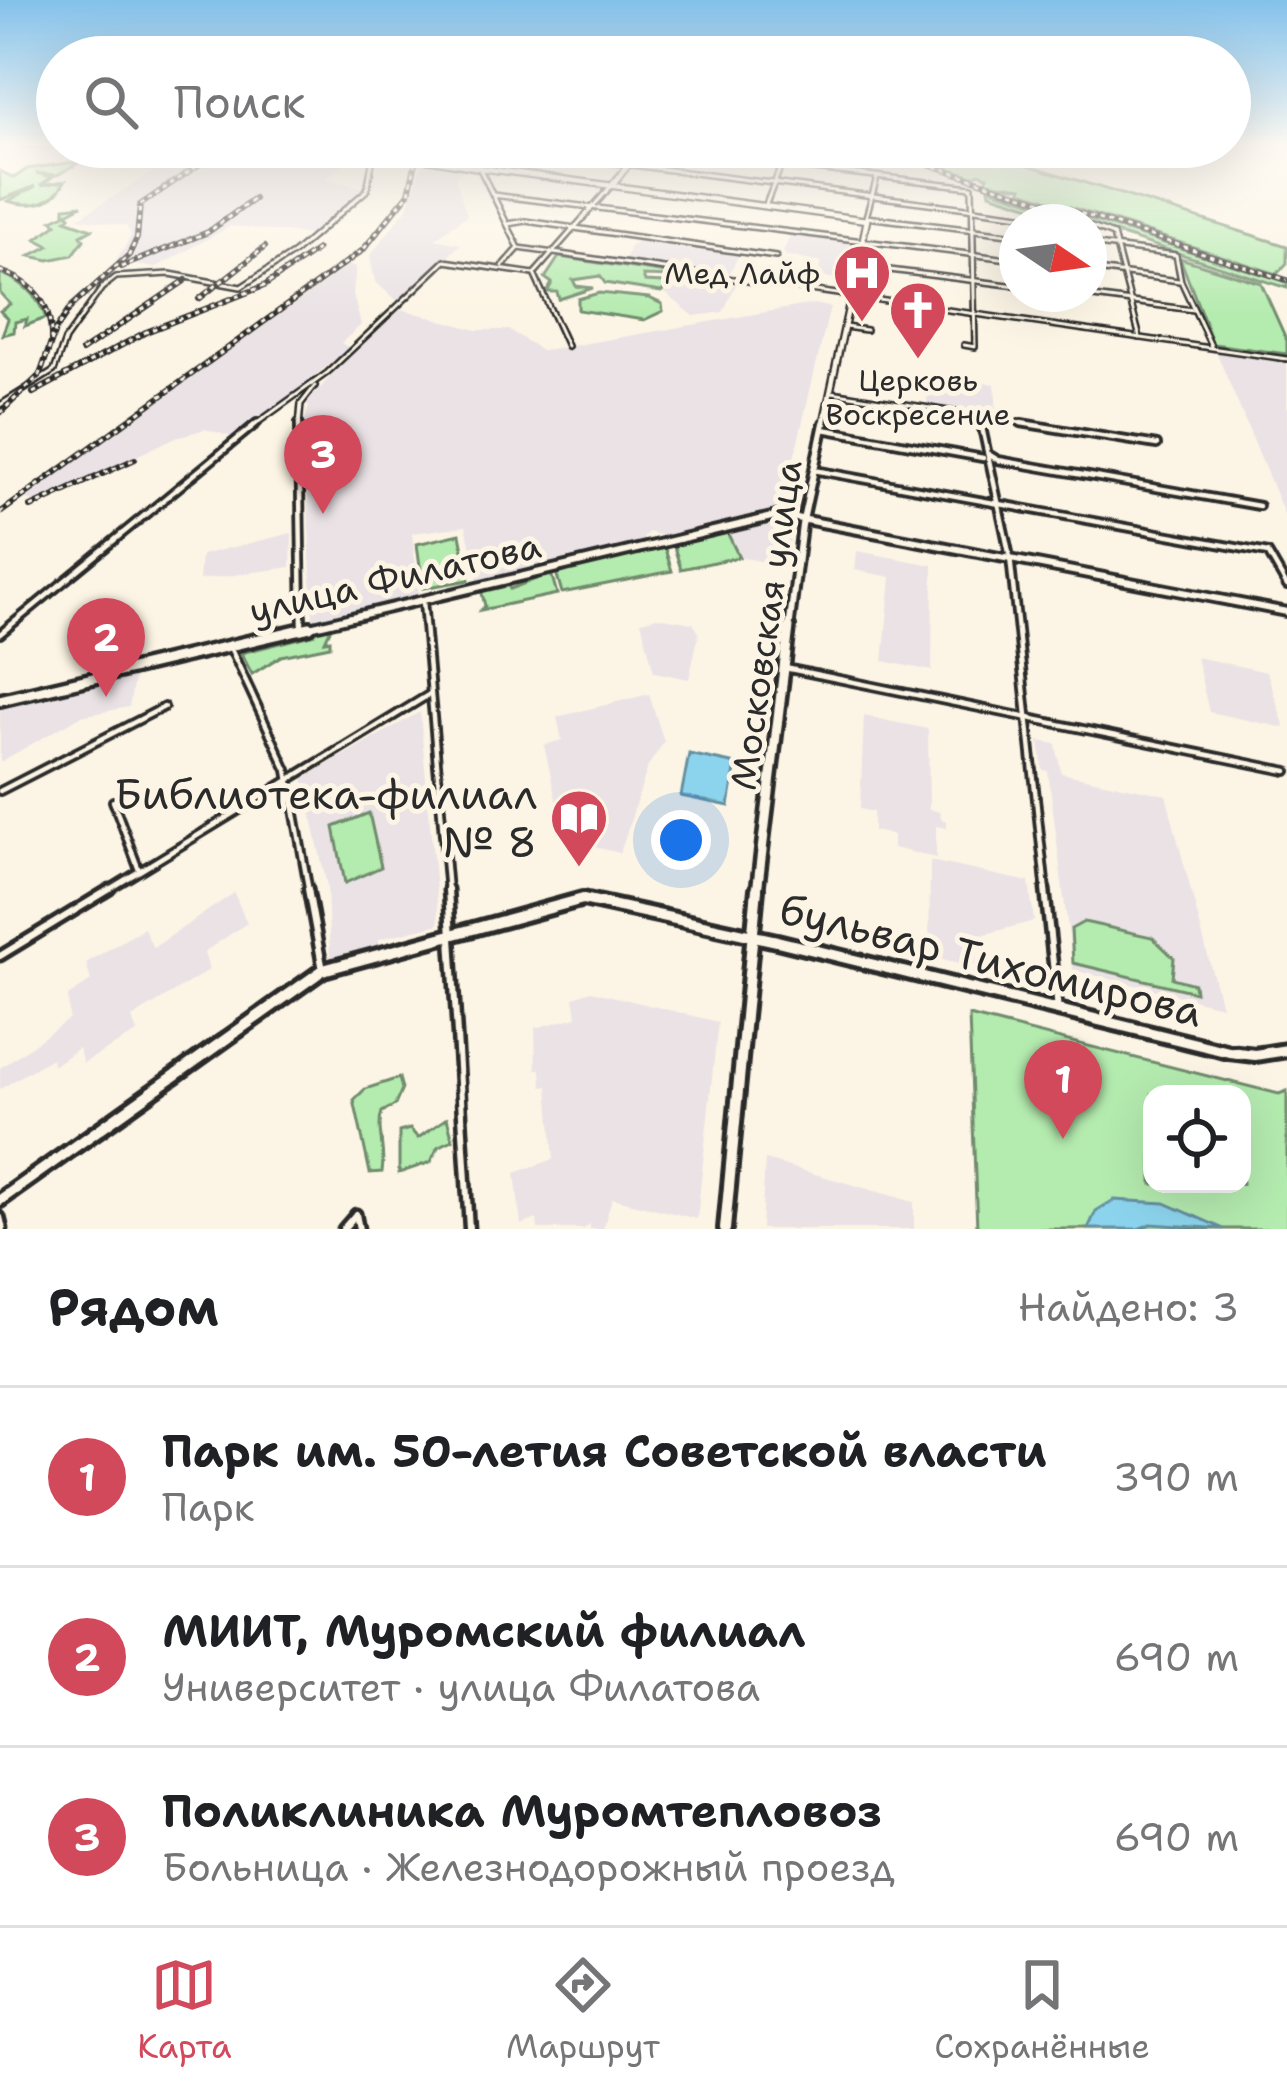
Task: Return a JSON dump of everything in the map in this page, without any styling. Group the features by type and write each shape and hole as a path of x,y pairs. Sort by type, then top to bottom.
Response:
{"street":[{"path":"0,405 54,371 62,338 82,320 104,285 122,273 191,275 241,287 294,253 355,201"},
{"path":"496,201 519,248"},
{"path":"552,201 999,258"},
{"path":"534,274 599,201"},
{"path":"745,201 999,233"},
{"name":"Московская улица","path":"725,1229 751,935 804,517 870,201"},
{"path":"925,201 999,211"},
{"path":"964,345 975,346 972,201"},
{"path":"508,224 526,221 776,257"},
{"path":"1107,233 1113,235 1140,338"},
{"path":"1107,247 1176,255 1181,281 1211,348"},
{"path":"519,248 1287,358"},
{"path":"502,267 519,248"},
{"path":"302,628 303,400 445,261 534,274"},
{"path":"858,266 999,284"},
{"path":"1107,272 1181,281"},
{"path":"534,274 567,346"},
{"path":"1107,299 1193,310"},
{"path":"845,327 866,330"},
{"path":"0,634 327,373"},
{"path":"832,392 1157,445"},
{"path":"280,408 300,414"},
{"path":"980,417 1010,557 1058,1010"},
{"path":"824,429 1259,506"},
{"path":"814,470 1268,553 1287,586"},
{"name":"улица Филатова","path":"0,700 770,517 804,517 1287,612"},
{"path":"423,600 452,933 469,1229"},
{"path":"229,645 289,779 323,970"},
{"path":"784,668 1287,772"},
{"path":"0,956 430,694"},
{"path":"0,791 164,706"},
{"path":"113,801 139,870"},
{"name":"бульвар Тихомирова","path":"0,1200 323,970 585,899 1228,1052 1256,1055 1287,1050"},
{"path":"343,1229 356,1214 359,1229"},
{"path":"0,1217 3,1229"}],"shaded area":[{"path":"105,201 350,201 311,235 231,226 155,268 116,262 131,235 126,226 78,218"},
{"path":"410,201 463,201 467,215 435,239 461,244 400,303 375,282 370,256"},
{"path":"791,233 854,242 844,280 817,276 821,263 787,256 783,252"},
{"path":"640,239 740,253 727,278 625,262 629,248"},
{"path":"347,266 356,266 353,294 361,325 341,343 350,348 236,438 205,429 172,439 35,504 25,497"},
{"path":"675,277 736,285 723,312 694,316 665,293"},
{"path":"813,304 830,307 784,500 770,511 667,537 648,532 641,542 478,581 466,526 412,533 419,595 313,619 312,600 318,591 312,591 311,579 305,418 309,406 305,405 401,309 477,330 509,330 542,351"},
{"path":"1215,349 1287,359 1287,521"},
{"path":"932,373 995,384 997,417 926,406"},
{"path":"773,519 791,526 787,566 739,557 726,530"},
{"path":"292,533 291,567 199,580 201,555"},
{"path":"857,551 933,565 932,671 883,661 891,577 855,570"},
{"path":"657,617 693,623 699,633 689,679 654,672 641,621"},
{"path":"1196,657 1267,672 1285,728 1209,712"},
{"path":"135,674 129,707 81,716 0,762 0,706"},
{"path":"649,694 664,742 648,766 620,853 565,840 544,745 562,740 557,717"},
{"path":"420,712 439,924 379,939 379,944 330,960 327,886 303,778"},
{"path":"864,716 928,729 929,809 940,812 947,821 947,828 936,826 936,858 893,848 893,835 873,831 873,812 860,809"},
{"path":"1039,741 1056,744 1061,773 1166,795 1221,1006 1073,970 1048,771 1043,770"},
{"path":"930,861 1029,882 1034,921 975,937 977,967 929,956"},
{"path":"234,893 247,923 204,952 209,970 132,1018 137,1033 83,1063 78,1048 53,1066 51,1058 0,1089 0,1068 69,1019 68,996 91,981 86,963 144,928 153,948"},
{"path":"591,991 718,1022 697,1219 612,1198 603,1229 590,1229 590,1224 584,1229 538,1229 537,1219 521,1225 515,1173 554,1159 548,1086 542,1087 541,1069 536,1069 535,1028 577,1017 574,997"},
{"path":"765,1160 914,1202 914,1229 761,1229"}],"green space":[{"path":"1053,201 1144,201 1287,246 1287,263 1277,274 1107,219 1107,204"},
{"path":"82,205 67,213 66,220 92,229 81,235 84,240 73,255 49,260 30,256 49,246 36,239 57,224 52,220 65,214 65,207"},
{"path":"1107,225 1287,282 1287,288 1107,230"},
{"path":"559,257 673,277 643,276 645,282 664,283 668,287 661,292 605,283 600,276 573,280 576,286 593,288 559,299 557,292 547,292 552,283 545,278"},
{"path":"1180,258 1261,283 1287,341 1287,354 1213,344"},
{"path":"0,273 28,290 46,318 25,326 27,319 15,322 14,332 2,335 8,319 0,311 10,304 0,293"},
{"path":"599,293 649,298 662,304 663,311 644,320 578,310 578,299"},
{"path":"726,530 739,557 681,569 673,544"},
{"path":"460,534 469,580 423,588 417,544"},
{"path":"664,546 672,571 562,593 556,572"},
{"path":"551,573 557,594 481,610 485,606 481,589 508,585 510,589"},
{"path":"326,625 330,630 325,641 330,640 330,646 281,656 252,674 241,653 316,634 281,640"},
{"path":"369,813 381,867 345,883 334,827"},
{"path":"1084,922 1152,937 1174,958 1172,978 1194,984 1195,992 1073,963 1071,929"},
{"path":"969,1016 1243,1085 1143,1085 1143,1193 1251,1193 1251,1087 1279,1094 1287,1091 1287,1229 977,1229"},
{"path":"399,1078 402,1089 395,1105 382,1112 380,1119 382,1172 370,1173 354,1100 365,1089"},
{"path":"447,1118 453,1140 438,1147 431,1162 399,1173 399,1132 410,1129 418,1138"}],"water":[{"path":"689,754 736,764 729,806 681,796"},
{"path":"1114,1200 1165,1203 1224,1229 1151,1224 1138,1229 1088,1229 1096,1211"}],"railway":[{"path":"0,413 40,375 55,331 71,307 129,255 137,238 140,205 145,201"},
{"path":"121,267 208,232 251,201"},
{"path":"0,513 363,250 402,201"},
{"path":"1043,201 1287,280"},
{"path":"199,299 265,247"},
{"path":"33,393 146,332 264,286 317,250"},
{"path":"0,271 39,296 51,340"},
{"path":"82,351 186,280"},
{"path":"31,507 135,459"}],"place":[{"name":"Мед Лайф","path":"862,324"},
{"name":"Церковь Воскресение","path":"918,361"},
{"name":"Поликлиника Муромтепловоз","path":"323,514"},
{"name":"МИИТ, Муромский филиал","path":"106,697"},
{"name":"Библиотека-филиал № 8","path":"579,869"},
{"name":"Парк им. 50-летия Советской власти","path":"1063,1139"}]}
